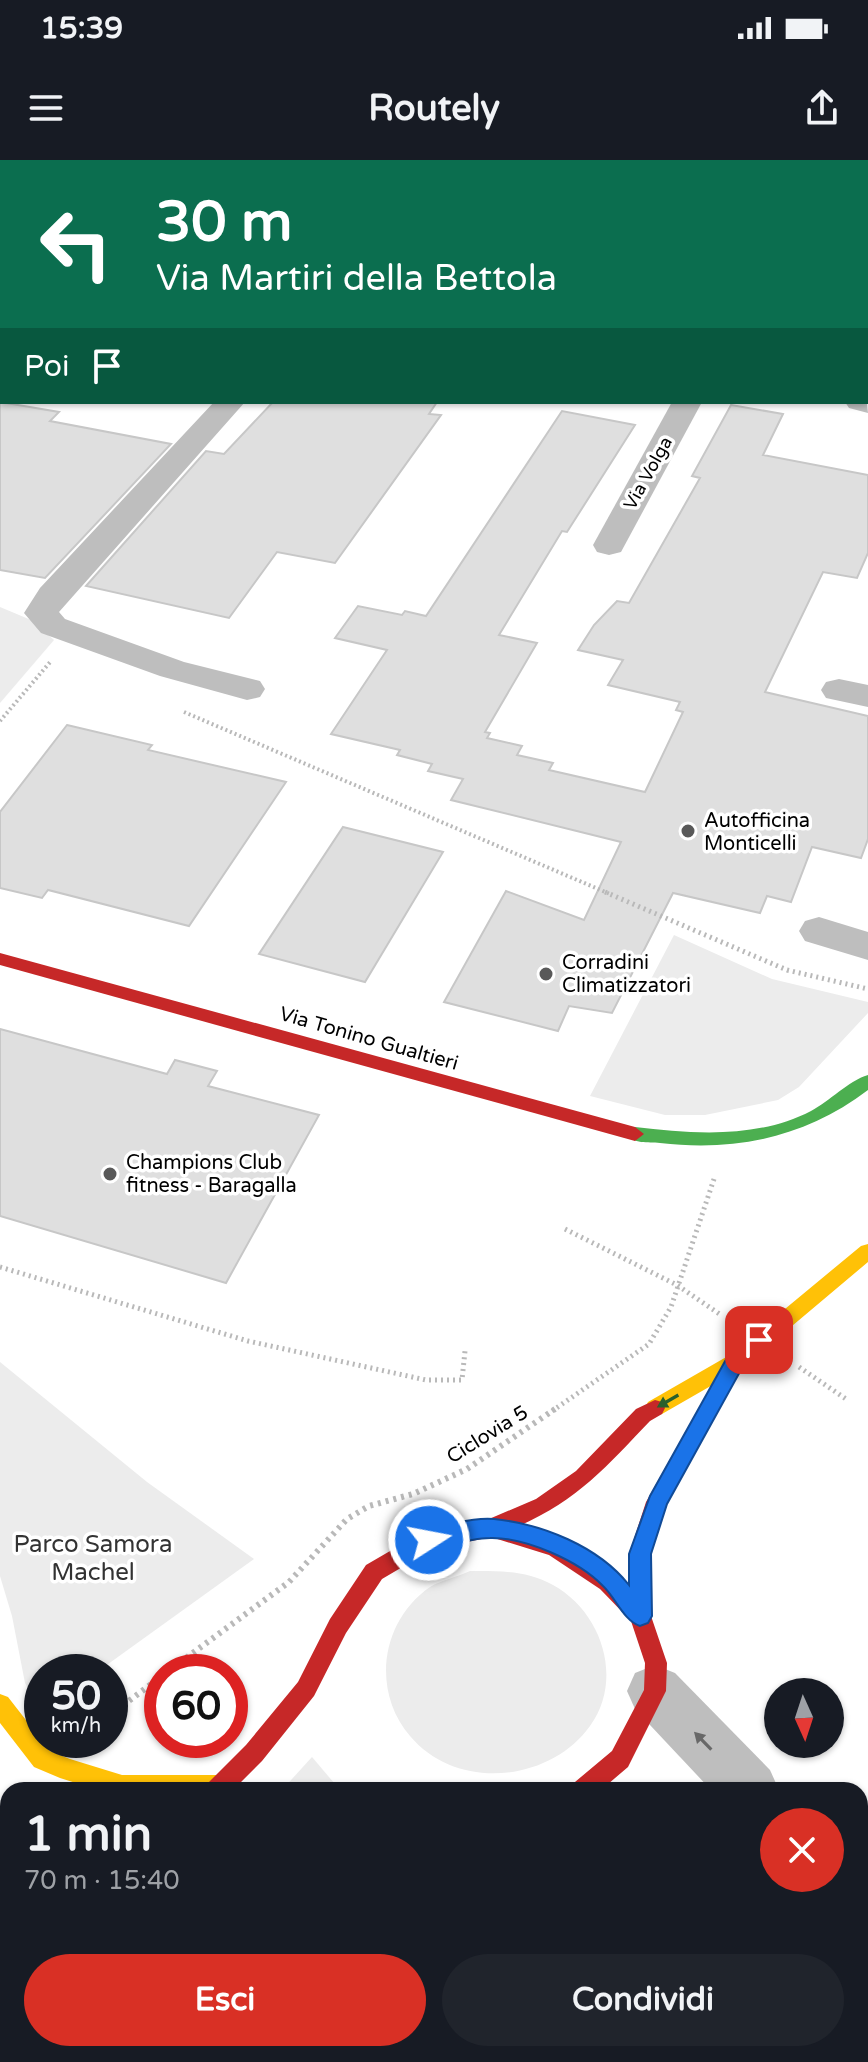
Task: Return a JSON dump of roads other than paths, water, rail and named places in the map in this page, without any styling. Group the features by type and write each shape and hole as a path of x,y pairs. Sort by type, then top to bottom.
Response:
{"main road":[{"name":"Via Tonino Gualtieri","path":"0,959 624,1132 680,1142 728,1141 776,1135 812,1123 851,1099 868,1081"},
{"path":"225,1782 306,1689 338,1626 374,1572 429,1540 491,1528 544,1505 583,1477 643,1415 735,1362 868,1251"},
{"path":"593,1782 620,1759 655,1691 656,1663 640,1616 640,1554 657,1502 735,1362"},
{"path":"491,1528 569,1550 610,1578 640,1616"},
{"path":"0,1705 42,1759 108,1782"}],"street":[{"path":"228,404 52,595 41,613 53,626 172,669 247,689"},
{"name":"Via Volga","path":"609,545 686,404"},
{"path":"819,931 868,946"},
{"path":"655,1691 742,1782"}],"place":[{"name":"Autofficina Monticelli","path":"688,831"},
{"name":"Corradini Climatizzatori","path":"546,974"},
{"name":"Champions Club fitness - Baragalla","path":"110,1174"}],"park label":[{"name":"Parco Samora Machel","path":"93,1558"}]}
